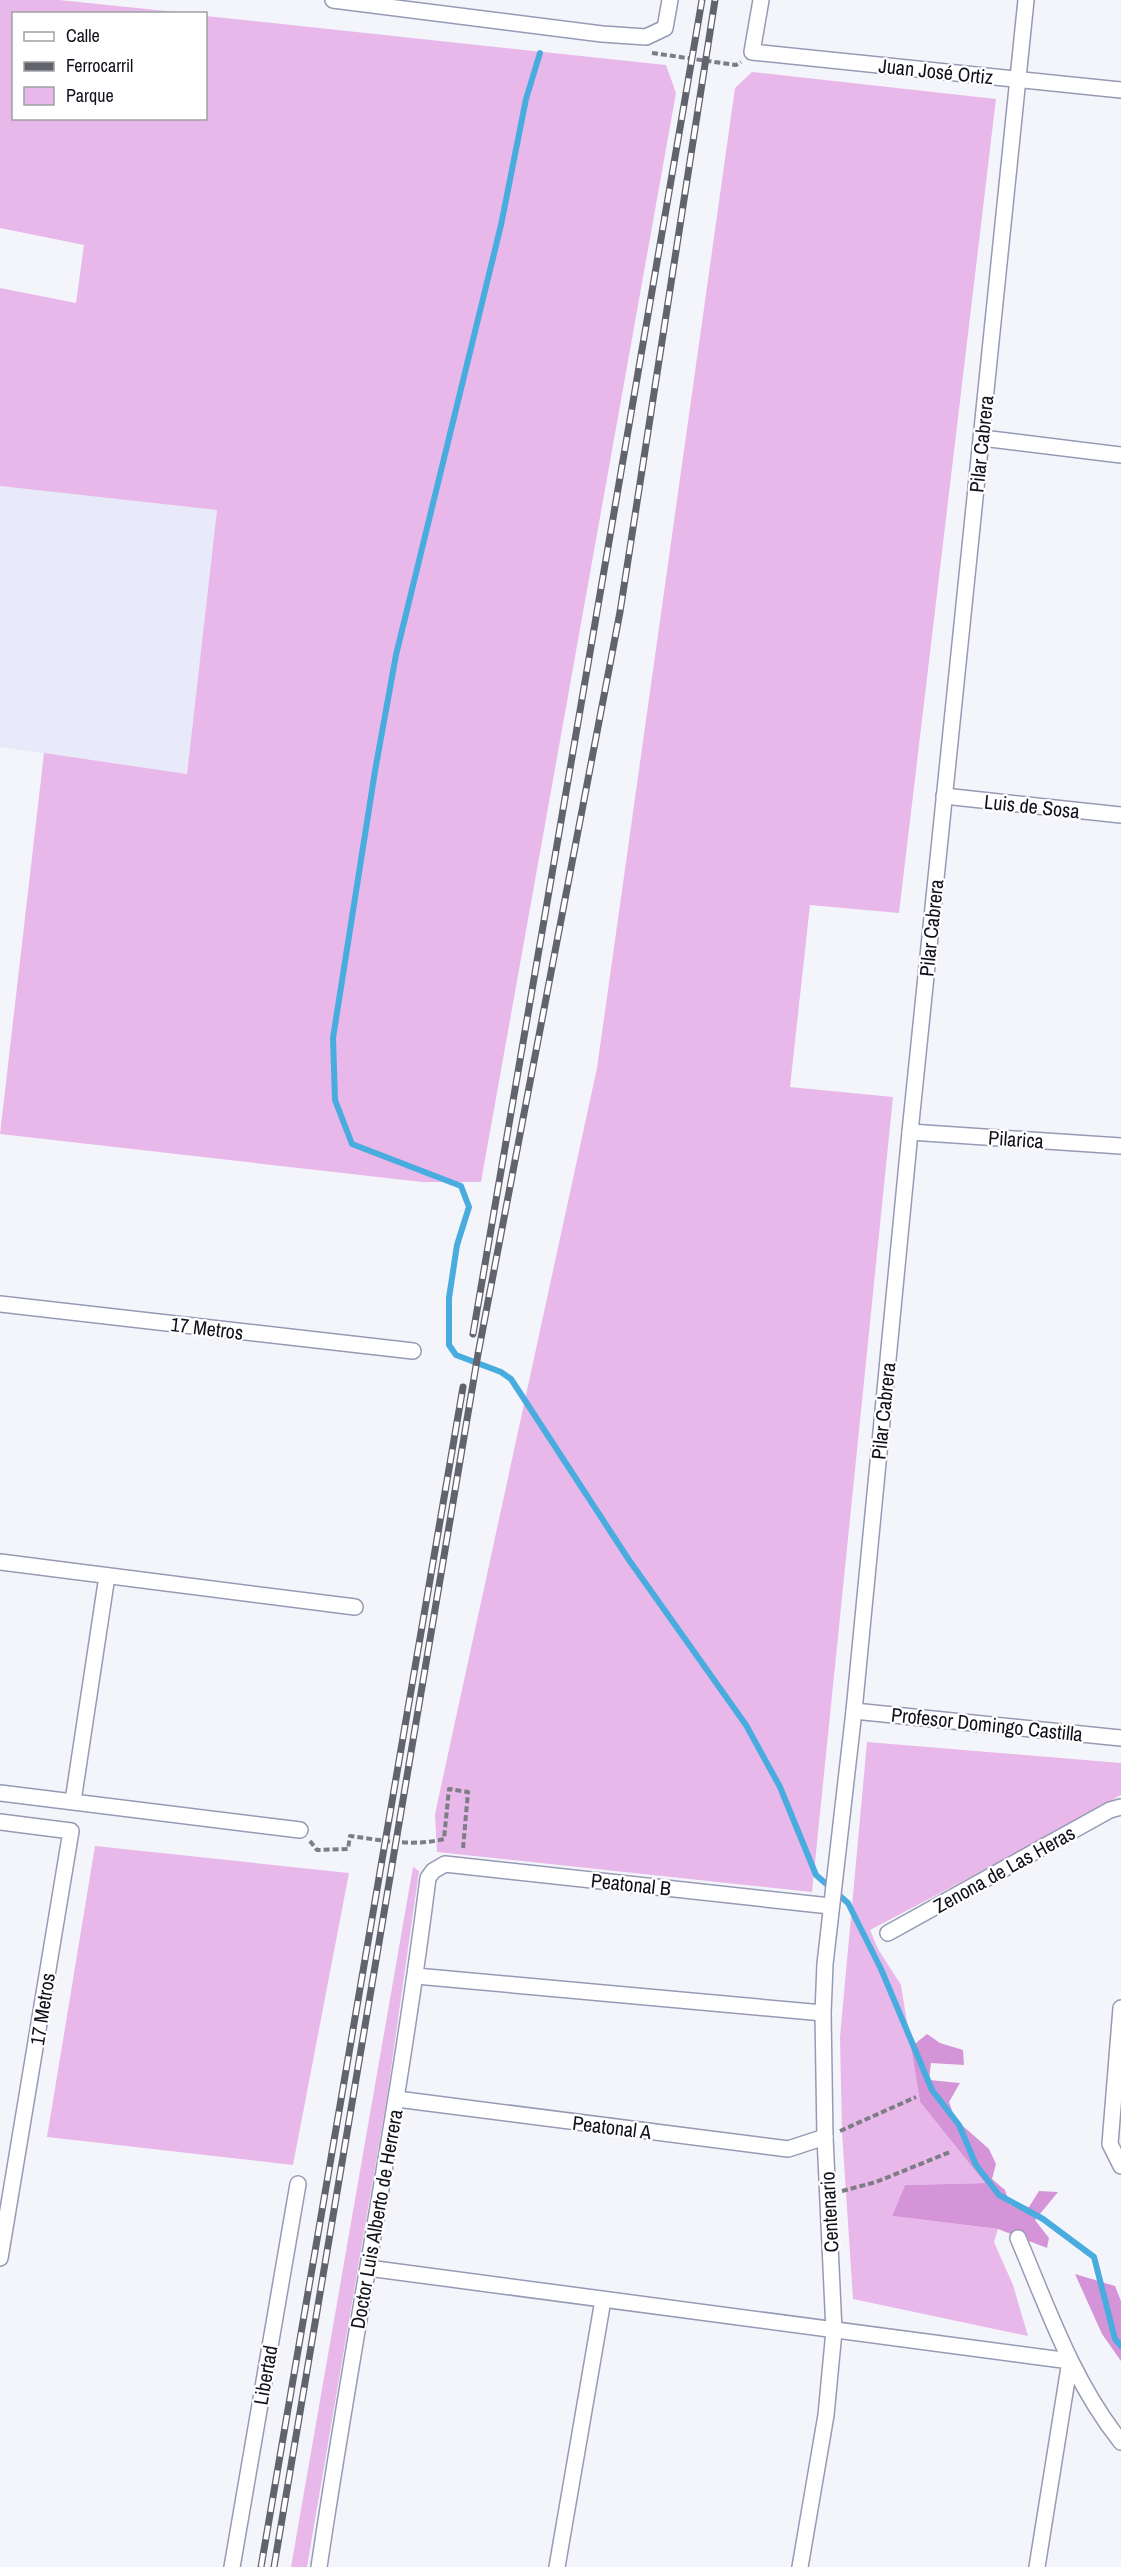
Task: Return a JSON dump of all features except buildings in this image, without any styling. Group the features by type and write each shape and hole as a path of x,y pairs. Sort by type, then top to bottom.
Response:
{"street":[{"path":"341,0 602,34 646,37 664,28 670,0"},
{"path":"752,52 761,0"},
{"name":"Pilar Cabrera","path":"836,1856 854,1711 910,1132 1026,0"},
{"name":"Juan José Ortiz","path":"752,52 1121,90"},
{"path":"982,438 1121,455"},
{"name":"Luis de Sosa","path":"944,796 1121,815"},
{"name":"Pilarica","path":"910,1132 1121,1146"},
{"name":"17 Metros","path":"0,1304 413,1351"},
{"path":"0,1562 355,1607"},
{"path":"73,1801 107,1575"},
{"name":"Profesor Domingo Castilla","path":"854,1711 1121,1738"},
{"path":"0,1793 300,1830"},
{"name":"Zenona de Las Heras","path":"888,1934 1110,1810 1121,1807"},
{"name":"17 Metros","path":"0,1822 71,1831 0,2258"},
{"name":"Centenario","path":"800,2567 826,2415 834,2331 827,2195 823,2013 830,1904 836,1856"},
{"name":"Peatonal B","path":"433,1871 446,1864 830,1904"},
{"name":"Doctor Luis Alberto de Herrera","path":"319,2567 335,2456 397,2098 428,1878 433,1871"},
{"path":"416,1976 823,2013"},
{"path":"1121,2008 1110,2144 1121,2166"},
{"name":"Peatonal A","path":"397,2098 788,2149 825,2137"},
{"name":"Libertad","path":"232,2567 298,2184"},
{"path":"1018,2238 1070,2361 1101,2417 1121,2442"},
{"path":"368,2268 1070,2361"},
{"path":"557,2567 603,2300"},
{"path":"1037,2567 1070,2361"}],"path":[{"path":"642,51 736,65 752,52"},
{"path":"300,1830 317,1850 348,1849 350,1836 396,1842 427,1843 444,1839 449,1789 468,1792 461,1866"},
{"path":"825,2137 916,2097"},
{"path":"827,2195 876,2182 950,2152"}],"shaded area":[{"path":"0,486 217,510 187,774 0,747"},
{"path":"927,2034 940,2043 963,2050 964,2065 931,2063 929,2080 960,2083 949,2102 955,2119 989,2149 996,2164 992,2179 1005,2190 1010,2205 1029,2207 1039,2191 1058,2192 1035,2220 1049,2238 1047,2248 998,2229 892,2216 905,2185 985,2183 920,2102 911,2047"},
{"path":"1075,2274 1115,2286 1121,2301 1121,2361 1102,2334"}],"green space":[{"path":"0,0 59,0 176,12 12,12 12,120 207,120 207,16 666,65 676,93 481,1182 422,1182 0,1134 44,753 187,774 217,510 0,486 0,288 76,303 84,245 0,228"},
{"path":"752,72 996,99 899,913 810,905 790,1087 893,1097 812,1892 437,1852 435,1814 597,1068 735,88"},
{"path":"867,1742 1121,1763 1121,1795 870,1930 878,1949 901,1985 920,2102 985,2183 905,2185 892,2216 998,2229 994,2242 1013,2285 1028,2336 853,2299 842,2132 840,2037"},
{"path":"95,1846 349,1873 293,2165 47,2137"},
{"path":"413,1867 419,1871 387,2097 307,2567 291,2567"}],"waterway":[{"path":"540,53 526,99 501,225 396,655 375,771 333,1038 335,1100 352,1144 461,1186 469,1207 457,1245 449,1298 449,1345 456,1355 501,1372 511,1379 629,1560 746,1725 780,1787 816,1875 848,1903 881,1969 932,2090 959,2125 976,2165 999,2195 1043,2219 1094,2257 1115,2339 1121,2346"}],"railway":[{"path":"473,1334 702,0"},
{"path":"274,2567 478,1354 620,612 715,0"},
{"path":"261,2567 463,1387"}]}
